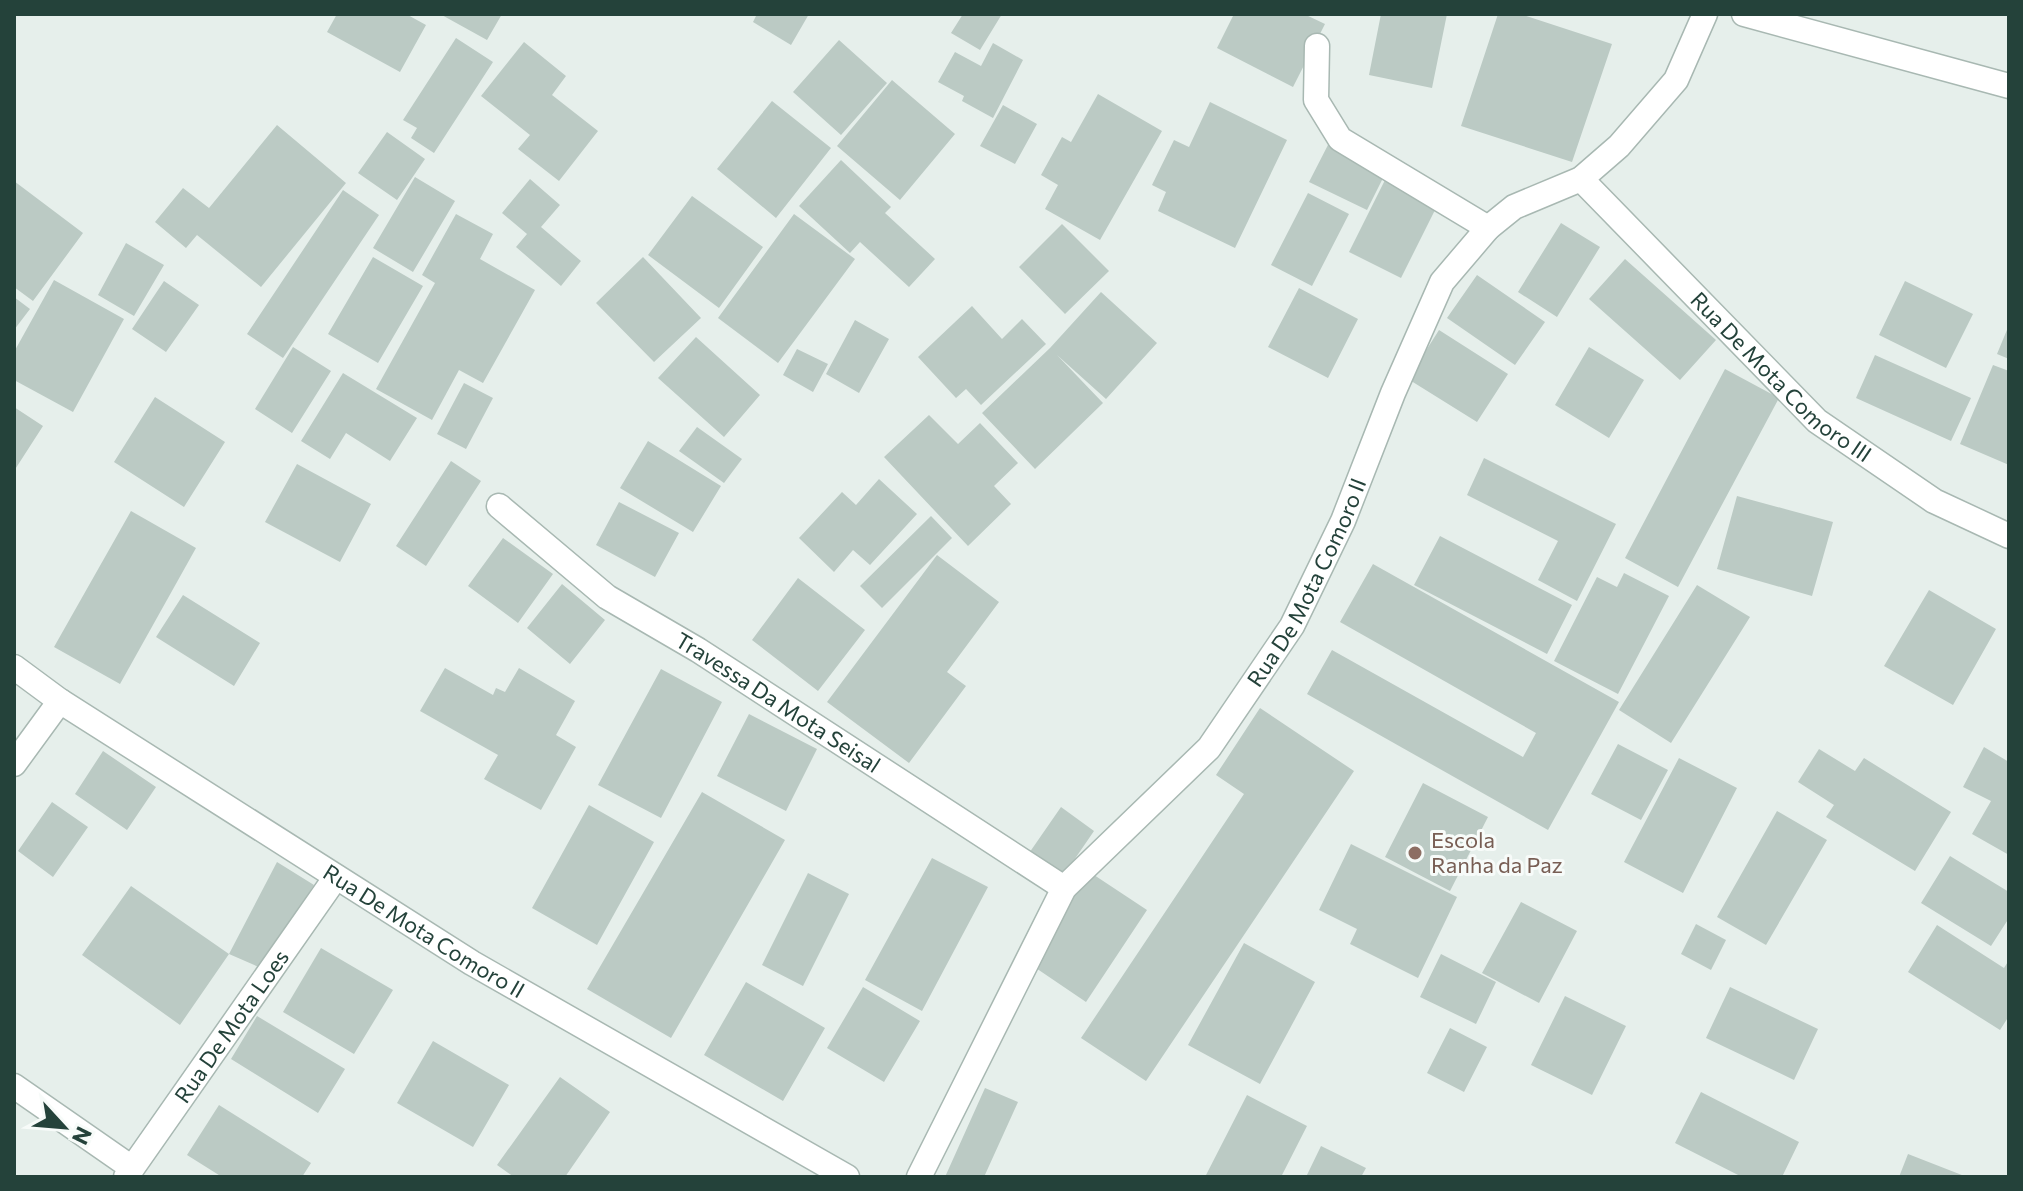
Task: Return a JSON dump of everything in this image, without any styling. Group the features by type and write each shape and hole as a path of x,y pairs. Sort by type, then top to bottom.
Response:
{"street":[{"name":"Rua De Mota Comoro II","path":"919,1177 1064,888 1209,748 1292,626 1343,521 1393,393 1442,282 1488,228 1514,207 1581,179 1619,146 1676,80 1705,14"},
{"path":"1744,14 2009,86"},
{"path":"1317,46 1316,100 1340,139 1488,228"},
{"name":"Rua De Mota Comoro III","path":"1581,179 1817,421 1934,501 2009,536"},
{"name":"Travessa Da Mota Seisal","path":"499,506 607,597 698,650 1064,888"},
{"name":"Rua De Mota Comoro II","path":"14,667 60,701 472,963 847,1177"},
{"path":"14,764 60,701"},
{"name":"Rua De Mota Loes","path":"129,1173 336,877"},
{"path":"14,1086 129,1173"}],"building":[{"path":"337,14 406,14 426,25 400,72 327,32"},
{"path":"440,14 502,14 487,40"},
{"path":"757,14 809,14 791,45 753,22"},
{"path":"963,14 1002,14 980,50 951,33"},
{"path":"1234,14 1304,14 1325,24 1293,87 1217,48"},
{"path":"1381,14 1447,14 1432,88 1369,75"},
{"path":"1498,14 1520,14 1612,44 1572,162 1461,126"},
{"path":"456,38 493,62 434,153 411,138 417,128 403,120"},
{"path":"839,40 887,83 841,135 793,92"},
{"path":"524,42 566,76 552,95 598,131 559,181 518,149 530,135 481,96"},
{"path":"993,43 1023,60 993,118 962,101 964,96 938,82 955,52 981,66"},
{"path":"892,80 955,134 900,200 837,146"},
{"path":"1098,94 1162,131 1100,240 1045,209 1058,185 1041,175 1062,137 1071,142"},
{"path":"772,101 831,148 776,218 717,169"},
{"path":"1210,102 1287,140 1235,248 1158,211 1166,192 1152,185 1174,140 1189,147"},
{"path":"1003,105 1037,124 1015,164 980,146"},
{"path":"277,125 346,183 261,287 197,235 186,248 155,222 183,188 209,208"},
{"path":"387,132 425,159 397,200 358,173"},
{"path":"1330,141 1387,170 1367,210 1309,182"},
{"path":"841,160 891,207 885,213 935,259 909,287 860,242 850,253 799,206"},
{"path":"1388,174 1440,200 1401,278 1349,252"},
{"path":"415,177 455,201 413,272 373,248"},
{"path":"530,179 560,205 541,227 581,261 561,286 516,247 527,234 502,213"},
{"path":"14,181 83,233 33,301 14,287"},
{"path":"343,190 379,215 283,358 247,334"},
{"path":"1308,193 1349,214 1312,286 1271,265"},
{"path":"692,196 763,247 719,308 648,255"},
{"path":"456,214 493,234 480,259 535,290 483,383 459,370 432,420 376,389 435,283 422,275"},
{"path":"794,214 855,259 778,363 718,318"},
{"path":"1561,223 1600,247 1557,317 1518,292"},
{"path":"1062,224 1109,271 1065,314 1019,267"},
{"path":"126,243 164,265 134,316 98,295"},
{"path":"373,257 423,286 378,363 328,334"},
{"path":"643,257 701,318 654,362 596,303"},
{"path":"1625,259 1716,340 1680,380 1589,299"},
{"path":"1477,275 1545,322 1515,365 1447,318"},
{"path":"54,280 124,319 73,412 14,380 14,352"},
{"path":"164,281 199,305 166,352 132,329"},
{"path":"1905,281 1973,314 1946,368 1879,335"},
{"path":"1299,288 1358,319 1328,378 1268,347"},
{"path":"1101,292 1157,343 1106,399 1057,355 1103,403 1035,469 982,413 1050,348"},
{"path":"14,297 30,309 14,330"},
{"path":"972,306 1002,339 1022,319 1046,344 981,405 966,389 956,398 918,357"},
{"path":"855,320 889,339 859,393 826,374"},
{"path":"2009,325 2009,359 1997,354"},
{"path":"1439,330 1508,374 1477,422 1408,379"},
{"path":"696,337 760,395 724,437 658,378"},
{"path":"293,347 331,371 292,433 255,409"},
{"path":"1589,347 1644,380 1609,438 1555,405"},
{"path":"797,349 828,364 813,392 783,375"},
{"path":"1875,355 1971,398 1951,441 1856,398"},
{"path":"1993,365 2009,371 2009,465 1960,444"},
{"path":"1725,369 1779,398 1678,587 1625,558"},
{"path":"343,373 417,418 390,461 346,433 330,459 301,441"},
{"path":"464,383 493,398 466,449 437,434"},
{"path":"155,397 225,442 184,507 114,462"},
{"path":"14,407 43,426 14,471"},
{"path":"929,415 958,444 980,423 1018,463 994,486 1011,504 968,546 884,457"},
{"path":"697,427 742,459 724,483 679,451"},
{"path":"648,441 721,486 693,532 620,488"},
{"path":"1484,458 1616,524 1577,601 1538,580 1558,541 1467,495"},
{"path":"451,461 481,481 426,566 396,546"},
{"path":"297,464 371,504 340,562 265,522"},
{"path":"879,479 917,514 870,565 853,550 834,572 799,538 842,492 856,505"},
{"path":"1737,496 1833,522 1812,596 1717,569"},
{"path":"619,502 679,533 655,577 596,545"},
{"path":"131,511 196,548 120,684 54,647"},
{"path":"931,516 952,538 882,608 860,586"},
{"path":"1440,536 1572,605 1547,654 1414,585"},
{"path":"503,538 553,574 518,623 468,586"},
{"path":"937,555 999,602 947,672 966,686 909,763 827,702"},
{"path":"1373,564 1619,702 1548,830 1307,694 1332,650 1523,757 1536,733 1340,622"},
{"path":"1624,573 1669,596 1618,694 1554,661 1597,577 1617,587"},
{"path":"798,578 865,630 818,691 752,640"},
{"path":"562,584 605,620 570,664 527,628"},
{"path":"1697,585 1750,617 1671,743 1619,710"},
{"path":"1929,590 1996,629 1953,705 1884,666"},
{"path":"183,595 260,643 234,686 156,637"},
{"path":"445,668 493,695 496,688 505,692 519,668 575,701 556,735 576,747 541,810 484,779 498,755 420,711"},
{"path":"661,669 722,702 661,818 598,785"},
{"path":"1260,708 1354,771 1146,1081 1081,1038 1244,794 1216,775"},
{"path":"749,714 817,749 786,811 717,776"},
{"path":"1618,744 1668,770 1641,820 1591,794"},
{"path":"1984,747 2009,762 2009,855 1972,834 1991,801 1963,787"},
{"path":"1819,749 1855,771 1864,758 1951,812 1915,871 1826,817 1834,805 1798,782"},
{"path":"103,751 156,787 127,830 75,794"},
{"path":"1679,758 1737,788 1683,893 1624,862"},
{"path":"1423,783 1488,817 1450,891 1385,857"},
{"path":"702,792 785,840 671,1038 587,989"},
{"path":"52,802 88,827 53,877 18,851"},
{"path":"589,805 654,842 597,945 532,908"},
{"path":"1061,807 1094,831 1059,882 1025,859"},
{"path":"1777,811 1827,840 1766,945 1717,917"},
{"path":"1351,844 1457,897 1418,978 1350,944 1357,929 1319,910"},
{"path":"1950,856 2009,892 2009,918 1991,946 1921,903"},
{"path":"932,858 988,887 922,1011 865,980"},
{"path":"277,862 314,885 261,968 229,954"},
{"path":"1088,871 1147,910 1086,1002 1027,962"},
{"path":"808,873 849,894 803,986 762,965"},
{"path":"131,886 229,954 180,1025 82,955"},
{"path":"1521,902 1577,931 1539,1003 1482,973"},
{"path":"1696,924 1726,940 1711,970 1681,954"},
{"path":"1937,925 2004,968 2009,960 2009,1016 2000,1030 1908,972"},
{"path":"1244,943 1315,982 1260,1084 1188,1045"},
{"path":"321,948 393,990 354,1054 283,1012"},
{"path":"1441,954 1496,982 1476,1024 1420,997"},
{"path":"746,982 825,1028 783,1101 704,1055"},
{"path":"863,987 920,1021 884,1082 827,1048"},
{"path":"1730,987 1818,1029 1794,1080 1706,1038"},
{"path":"1565,996 1626,1026 1592,1095 1531,1065"},
{"path":"257,1016 345,1069 318,1113 231,1059"},
{"path":"1450,1028 1487,1047 1464,1092 1427,1073"},
{"path":"433,1041 509,1085 473,1147 397,1103"},
{"path":"560,1077 610,1112 565,1177 514,1177 497,1165"},
{"path":"985,1088 1018,1102 984,1177 945,1177"},
{"path":"1701,1092 1799,1142 1782,1177 1742,1177 1675,1143"},
{"path":"1247,1095 1307,1126 1281,1177 1205,1177"},
{"path":"219,1105 311,1163 302,1177 222,1177 187,1155"},
{"path":"1321,1146 1366,1168 1361,1177 1306,1177"},
{"path":"1908,1154 1967,1177 1899,1177"}],"place":[{"name":"Escola Ranha da Paz","path":"1415,853"}]}
